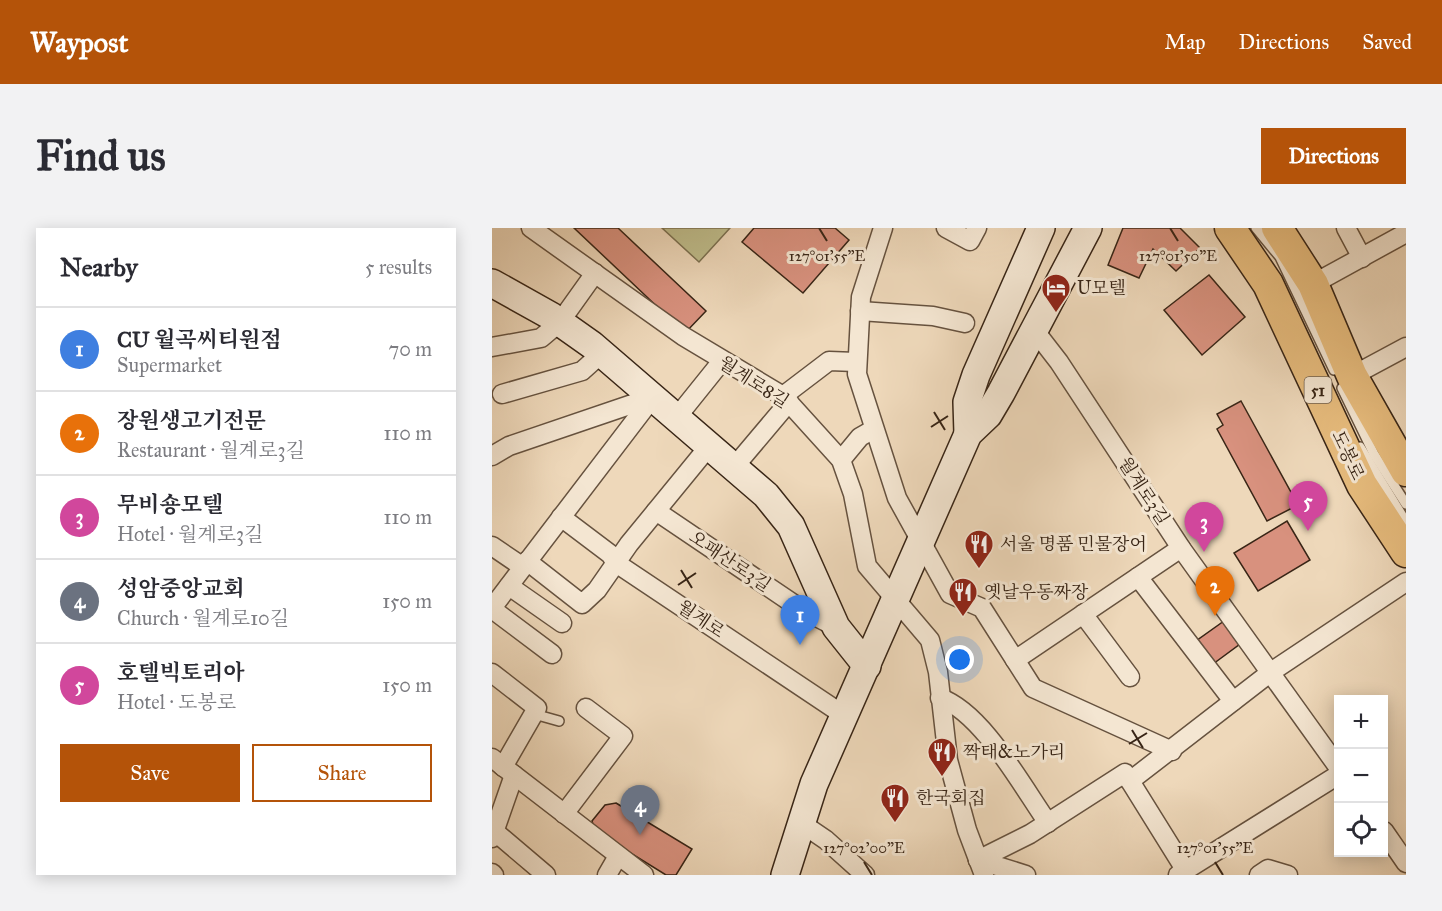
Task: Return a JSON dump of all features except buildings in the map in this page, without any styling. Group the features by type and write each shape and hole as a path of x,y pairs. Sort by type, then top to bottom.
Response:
{"main road":[{"path":"785,875 814,784 968,434 968,402 976,375 1041,228"},
{"path":"968,434 988,416 1088,228"},
{"path":"1219,228 1275,286"},
{"name":"도봉로","path":"1230,228 1275,286 1362,485 1406,552"},
{"name":"51","path":"1268,238 1290,240 1313,284 1338,382 1406,471"},
{"name":"오패산로3길","path":"493,285 560,322 602,353 766,495 791,526 836,627 867,666"}],"street":[{"name":"월계로8길","path":"531,228 722,361 786,399 841,460 853,494 867,566 930,640 948,760 981,868"},
{"path":"883,228 861,297 856,362 857,374 897,498 951,594 982,608 1033,688 1172,751"},
{"path":"946,228 970,241 977,228"},
{"path":"1346,228 1362,258"},
{"path":"1313,284 1406,233"},
{"path":"492,347 541,338 560,322 595,273"},
{"path":"860,311 933,316 965,323"},
{"name":"월계로3길","path":"1035,331 1059,362 1181,548 1334,761"},
{"path":"1338,382 1406,347"},
{"path":"502,394 582,371 602,353"},
{"path":"677,417 722,361"},
{"path":"735,466 786,399 829,361 856,362"},
{"path":"492,456 509,446 653,397"},
{"path":"552,654 492,608 502,587 525,564 653,397"},
{"path":"841,460 860,437 874,429"},
{"path":"492,546 525,564 582,604 597,590 656,511 710,445"},
{"name":"오패산로3길","path":"656,511 801,609 836,627"},
{"name":"월계로","path":"561,517 610,554 616,563 845,716"},
{"path":"1015,660 1181,548"},
{"path":"1138,577 1233,700"},
{"path":"1130,781 1172,751 1270,672 1406,582"},
{"path":"502,587 562,623"},
{"path":"1083,614 1130,677"},
{"path":"492,673 537,708 503,766 493,835 546,875"},
{"path":"940,698 956,703 980,726 1048,823"},
{"path":"564,814 623,736 586,708"},
{"path":"503,766 644,875"},
{"path":"981,868 1125,773 1182,873 1334,778"},
{"path":"801,823 826,840 866,875"},
{"path":"1388,838 1406,864"},
{"path":"607,875 618,856"},
{"path":"981,868 1026,875"},
{"path":"1258,875 1268,869 1288,875"}],"lane":[{"path":"1245,228 1268,238"},
{"path":"1256,228 1280,257 1374,454 1406,504"},
{"path":"1275,286 1338,382 1363,453 1406,522"},
{"path":"534,714 559,721"}],"shaded area":[{"path":"662,228 730,228 699,262"}],"place":[{"name":"U모텔","path":"1056,314"},
{"name":"호텔빅토리아","path":"1308,531"},
{"name":"무비숑모텔","path":"1204,552"},
{"name":"서울 명품 민물장어","path":"979,570"},
{"name":"장원생고기전문","path":"1215,616"},
{"name":"옛날우동짜장","path":"963,618"},
{"name":"CU 월곡씨티원점","path":"800,645"},
{"name":"짝태&노가리","path":"942,778"},
{"name":"한국회집","path":"895,824"},
{"name":"성암중앙교회","path":"640,835"}]}
